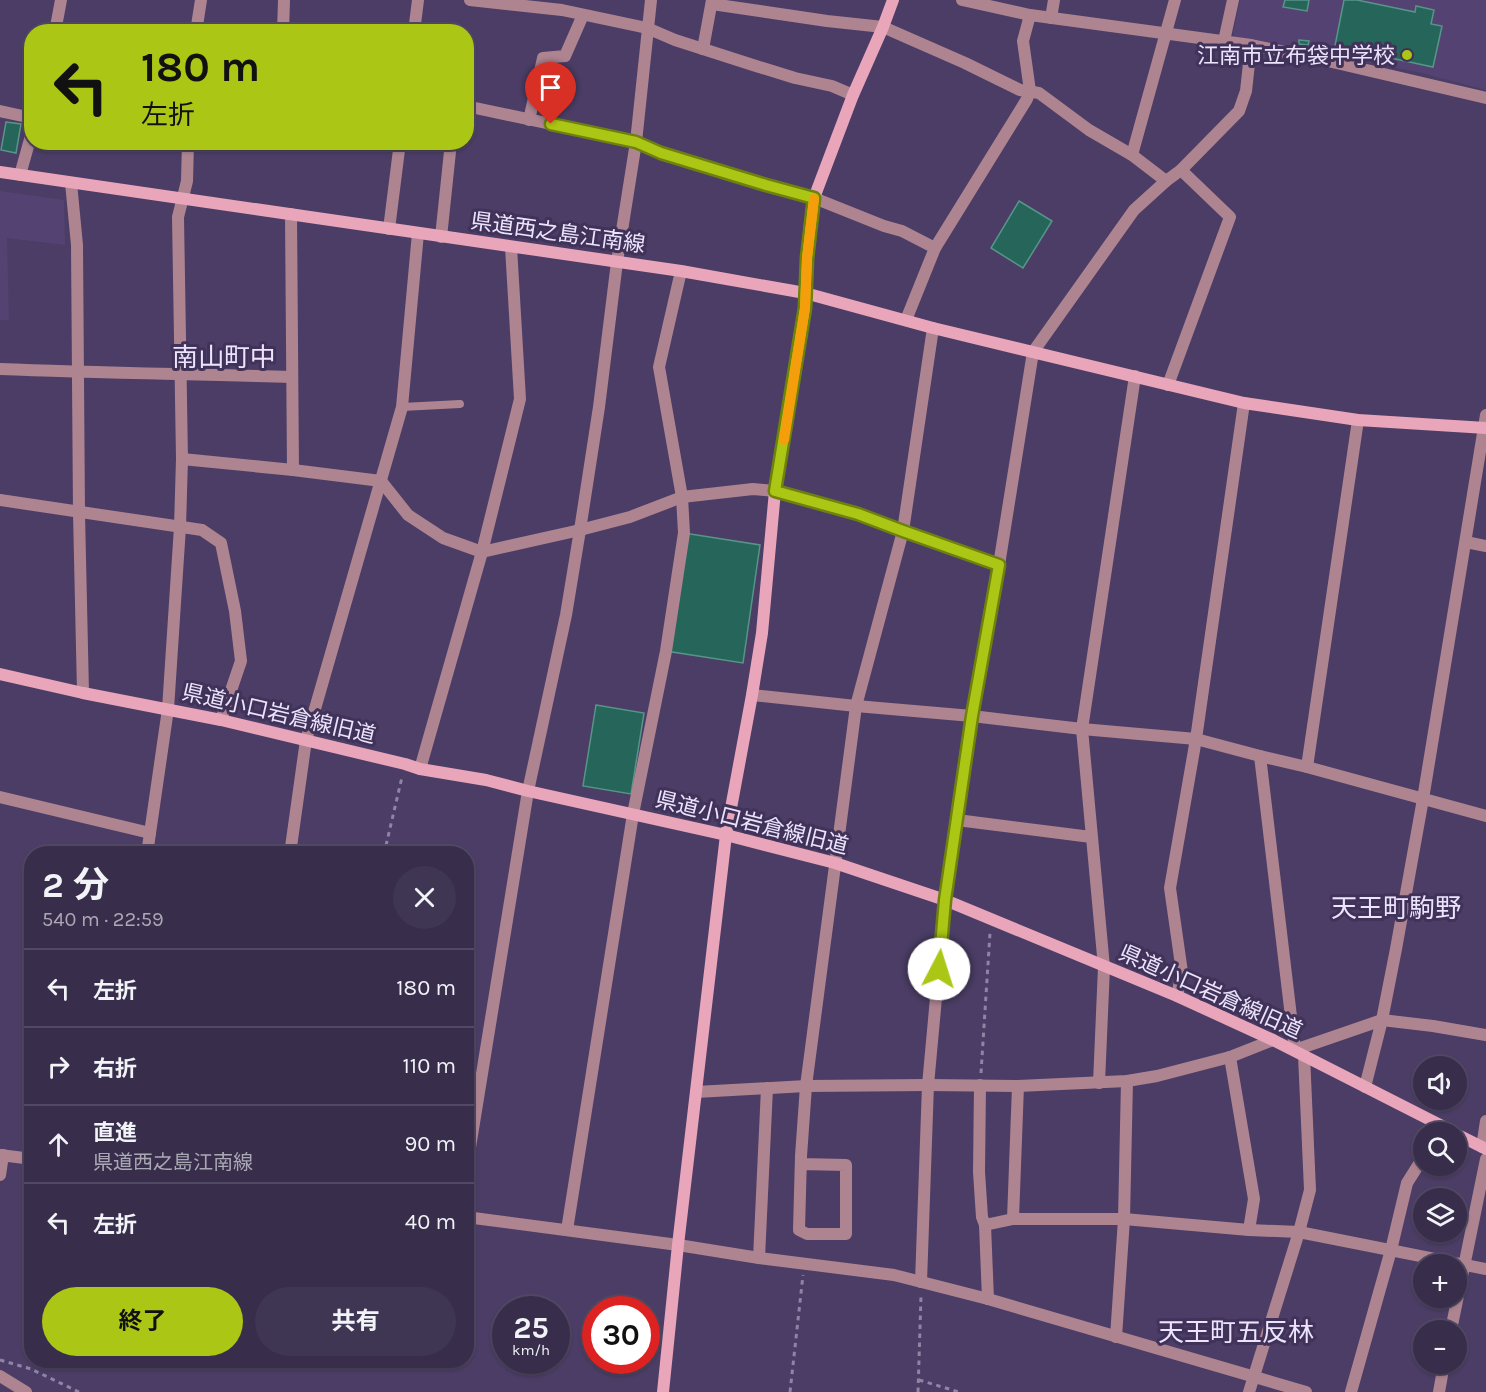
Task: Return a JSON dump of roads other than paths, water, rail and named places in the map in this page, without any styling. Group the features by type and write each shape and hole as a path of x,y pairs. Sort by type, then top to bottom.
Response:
{"street":[{"path":"56,24 61,0"},
{"path":"197,24 201,0"},
{"path":"283,24 284,0"},
{"path":"415,24 418,0"},
{"path":"470,0 562,10 647,28 703,49 776,72 832,86 853,95"},
{"path":"474,1123 528,791 566,615 580,530 636,142 651,0"},
{"path":"663,1392 726,835 762,633 775,491 805,308 807,258 814,198 853,95 893,0"},
{"path":"962,0 1030,15 1251,45 1486,98"},
{"path":"1051,18 1054,0"},
{"path":"1132,155 1175,0"},
{"path":"1224,41 1233,0"},
{"path":"703,49 712,2 827,21 883,27 1020,90 1039,93 1089,130 1132,155 1166,181"},
{"path":"529,120 543,58 565,56 583,15"},
{"path":"906,320 935,248 1028,99 1030,91 1023,41 1030,15"},
{"path":"921,1282 928,1084 945,900 972,716 1033,352 1134,210 1181,170 1239,111 1246,91 1251,45"},
{"path":"474,108 636,142 661,153 814,198 902,231 935,248"},
{"path":"0,111 24,116"},
{"path":"20,175 27,150"},
{"path":"148,846 168,709 180,527 182,459 178,217 187,181 188,150"},
{"path":"389,229 399,150"},
{"path":"441,237 450,150"},
{"path":"1168,385 1230,217 1181,170"},
{"name":"県道西之島江南線","path":"0,172 681,271 805,293 933,328 1244,403 1358,420 1485,424"},
{"path":"71,183 77,245 83,693"},
{"path":"291,214 293,470"},
{"path":"291,846 306,740 402,407 418,233"},
{"path":"420,769 482,552 520,399 510,247"},
{"path":"567,1230 633,814 666,651 684,533 682,497 659,367 681,271"},
{"path":"801,1164 846,1165 846,1234 807,1234 799,1230 801,1164 806,1086 856,706 903,531 933,328"},
{"path":"0,369 292,377"},
{"path":"1099,1083 1104,967 1082,729 1135,376"},
{"path":"1177,996 1182,972 1170,888 1196,739 1244,403"},
{"path":"1307,767 1358,420"},
{"path":"1365,1087 1382,1020 1396,949 1485,424"},
{"path":"182,459 381,481 408,516 443,538 482,552 630,517 682,497 753,489 775,491 858,514 999,565"},
{"path":"0,500 202,530 221,543 235,611 240,661 221,720"},
{"path":"1466,542 1486,546"},
{"name":"県道小口岩倉線旧道","path":"0,674 221,720 420,769 486,780 726,835 835,864 945,900 1177,996 1299,1052 1428,1122"},
{"path":"752,695 1196,739 1486,816"},
{"path":"1249,1392 1310,1190 1299,1052 1260,756"},
{"path":"0,797 150,832"},
{"path":"957,820 1091,837"},
{"path":"1299,1052 1382,1020 1486,1035"},
{"path":"696,1092 806,1086 928,1084 1018,1086 1127,1081 1157,1076 1230,1057 1273,1040"},
{"path":"1230,1057 1254,1199 1249,1230"},
{"path":"1116,1337 1124,1219 1127,1081"},
{"path":"980,1085 979,1172 982,1217 986,1225 988,1299"},
{"path":"1013,1219 1018,1086"},
{"path":"759,1258 767,1088"},
{"path":"1466,1254 1485,1151 1486,1121"},
{"name":"県道小口岩倉線旧道","path":"1467,1140 1485,1151"},
{"path":"0,1175 2,1155 24,1158"},
{"path":"1351,1392 1391,1250 1407,1183 1413,1173"},
{"path":"474,1218 894,1275 988,1299 1306,1392"},
{"path":"986,1225 1013,1219 1124,1219 1299,1232 1413,1255"},
{"path":"1467,1266 1486,1269"},
{"path":"1439,1392 1442,1374"},
{"path":"0,1376 26,1392"}],"lane":[{"path":"402,407 460,404"}],"place":[{"name":"江南市立布袋中学校","path":"1407,55"}],"district":[{"name":"南山町中","path":"224,357"},
{"name":"天王町駒野","path":"1396,908"},
{"name":"天王町五反林","path":"1236,1332"}]}
